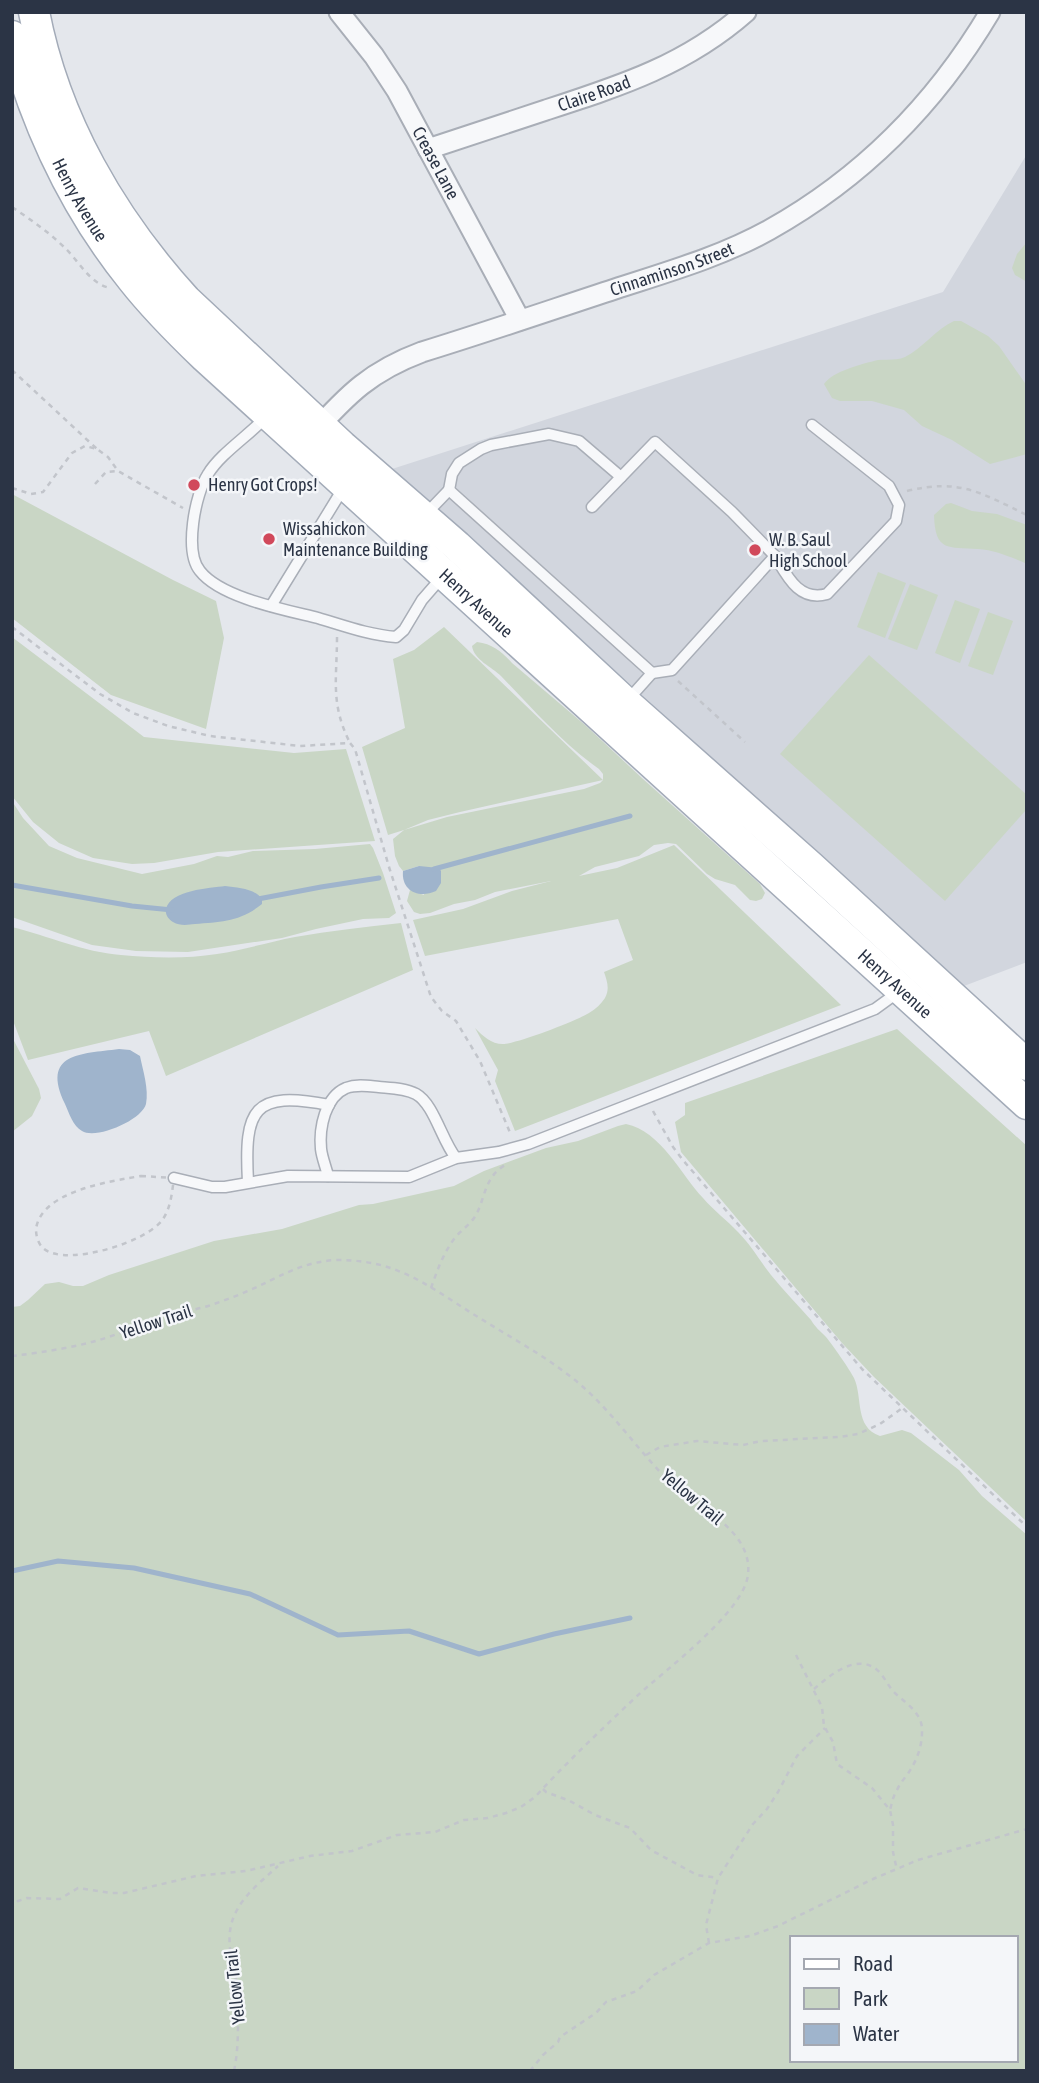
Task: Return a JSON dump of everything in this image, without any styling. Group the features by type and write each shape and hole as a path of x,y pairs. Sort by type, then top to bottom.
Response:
{"main road":[{"name":"Henry Avenue","path":"34,12 47,64 63,109 91,169 125,226 164,276 311,435 345,485 444,574 616,712"},
{"name":"Henry Avenue","path":"12,36 32,101 64,175 94,227 131,279 185,338 268,415 311,435 423,517 477,564 772,874 1027,1065"},
{"name":"Henry Avenue","path":"910,978 1027,1104"}],"street":[{"name":"Crease Lane","path":"339,12 388,76 520,320"},
{"name":"Claire Road","path":"428,149 640,78 699,48 746,12"},
{"name":"Cinnaminson Street","path":"311,435 355,390 393,363 682,268 768,230 810,205 866,162 919,111 964,53 990,12"}],"lane":[{"path":"268,415 214,464 201,486 191,541 194,562 200,572 232,592 271,606 368,634 396,637 404,630 422,600 444,574"},
{"path":"592,507 654,442 732,512 775,556 791,582 802,592 819,596 827,594 895,521 900,505 889,486 812,425"},
{"path":"423,517 449,490 452,474 459,463 491,445 549,434 579,441 621,477"},
{"path":"271,606 345,485"},
{"path":"449,490 652,673"},
{"path":"616,712 652,673 672,670 775,556"},
{"path":"174,1178 212,1187 225,1187 288,1177 409,1177 456,1157 515,1148 876,1009 893,998 910,978"},
{"path":"328,1176 321,1151 321,1132 331,1098 346,1088 361,1085 406,1090 423,1099 448,1148 456,1157"},
{"path":"248,1182 249,1132 254,1115 262,1107 276,1100 298,1099 329,1105"}],"path":[{"path":"12,207 52,236 102,286 114,288 131,279"},
{"path":"12,370 108,457 118,471 195,514"},
{"path":"12,488 32,494 43,492 72,453 85,446 97,449"},
{"path":"95,484 106,472 118,471"},
{"path":"895,494 923,487 954,485 980,492 1027,515"},
{"path":"337,624 335,687 341,724 355,749 431,998 442,1011 456,1021 480,1061 515,1148 512,1159 492,1175 476,1215 468,1227 448,1248 431,1288"},
{"path":"12,627 100,694 132,713 167,726 210,736 300,746 350,743"},
{"path":"667,670 745,742"},
{"path":"647,1098 682,1159 850,1356 1027,1527"},
{"path":"141,1176 174,1178 164,1219 143,1236 123,1245 67,1255 54,1254 44,1249 39,1242 37,1226 42,1215 57,1200 108,1182 141,1176"},
{"name":"Yellow Trail","path":"12,1356 115,1335 155,1319 206,1307 297,1267 320,1261 362,1261 377,1264 403,1273 431,1288 545,1359 582,1386 672,1483 730,1529 746,1555 748,1577 744,1590 727,1613 535,1797 521,1807 488,1818 464,1820 435,1832 397,1835 352,1851 280,1863 267,1876 243,1902 232,1921 230,1950 239,1994 238,2052 234,2071"},
{"path":"646,1455 660,1447 697,1441 743,1445 761,1441 858,1434 880,1424 902,1408"},
{"path":"796,1655 822,1707 825,1728 835,1748 836,1764 872,1788 890,1810 897,1870"},
{"path":"814,1689 836,1670 868,1665 875,1669 918,1716 922,1733 917,1758 898,1787 890,1810"},
{"path":"709,1943 706,1925 719,1878 753,1824 767,1809 797,1756 825,1728"},
{"path":"543,1789 595,1815 630,1828 651,1850 697,1875 719,1878"},
{"path":"530,2071 560,2038 606,2002 637,1991 654,1975 709,1943 750,1936 778,1926 860,1885 918,1860 1027,1829"},
{"path":"12,1906 27,1898 60,1899 78,1888 124,1893 189,1878 280,1863"},
{"path":"261,1868 267,1876"}],"shaded area":[{"name":"W. B. Saul High School","path":"1027,154 1027,962 964,986 392,469 943,292"}],"green space":[{"path":"1027,242 1027,282 1015,275 1012,268 1017,254"},
{"path":"954,321 961,321 988,336 999,346 1027,386 1027,454 990,464 952,440 922,426 904,410 872,401 840,401 832,398 824,384 834,375 856,366 905,357"},
{"path":"12,494 216,601 224,638 206,729 111,695 12,618"},
{"path":"951,503 972,511 997,514 1027,525 1027,564 997,552 951,547 940,541 934,515"},
{"path":"878,572 906,583 885,638 857,627"},
{"path":"910,584 938,595 917,650 888,639"},
{"path":"955,600 980,609 960,663 935,653"},
{"path":"988,612 1013,621 993,675 968,666"},
{"path":"444,627 603,780 428,820 388,835 362,747 405,728 393,659 414,650"},
{"path":"12,637 144,737 294,753 346,749 375,841 218,852 132,864 93,858 59,843 33,822 12,796"},
{"path":"477,642 488,645 501,652 585,725 760,884 765,893 762,899 750,900 735,885 707,874 676,844 668,843 654,845 639,856 595,867 579,876 617,868 674,845 841,1005 515,1131 495,1081 498,1070 475,1028 491,1041 499,1044 510,1043 560,1026 594,1010 607,995 608,985 604,972 633,960 618,919 425,956 413,920 463,909 512,891 551,881 495,892 420,914 414,912 407,901 410,890 424,895 419,866 403,871 395,856 393,839 404,830 447,817 584,789 603,780 599,769 560,737 473,651 472,646"},
{"path":"869,655 1027,795 1027,809 945,901 780,754"},
{"path":"12,801 23,818 49,846 77,858 142,874 194,864 217,856 228,857 253,851 370,844 396,913 389,918 363,919 282,938 188,952 136,951 92,945 12,917"},
{"path":"401,923 413,970 166,1076 149,1031 28,1060 12,1018 12,927 107,953 169,958 217,954 295,937"},
{"path":"897,1029 1027,1146 1027,1522 874,1377 842,1343 681,1152 675,1122 685,1115 685,1103"},
{"path":"12,1037 41,1098 32,1116 12,1132"},
{"path":"626,1124 650,1135 695,1189 743,1237 776,1281 841,1357 857,1386 866,1426 880,1436 902,1430 911,1433 959,1470 982,1496 1027,1535 1027,2071 12,2071 12,1307 20,1306 45,1284 59,1282 83,1286 214,1241 282,1229 359,1205 454,1186 484,1171 546,1148 578,1141"}],"water":[{"path":"419,866 439,868 441,883 436,891 423,894 412,892 405,884 403,871"},
{"path":"225,886 255,893 262,899 262,904 238,918 222,922 181,925 167,916 169,903 182,894"},
{"path":"130,1050 140,1056 146,1086 146,1104 136,1116 118,1127 97,1133 82,1131 72,1119 59,1087 58,1075 61,1066 78,1055"}],"waterway":[{"path":"434,869 630,816"},
{"path":"258,899 379,878"},
{"path":"12,885 132,906 172,910"},
{"path":"12,1571 58,1561 134,1568 250,1594 338,1635 409,1631 479,1654 630,1618"}],"place":[{"name":"Henry Got Crops!","path":"194,485"},
{"name":"Wissahickon Maintenance Building","path":"269,539"},
{"name":"W. B. Saul High School","path":"755,550"}]}
